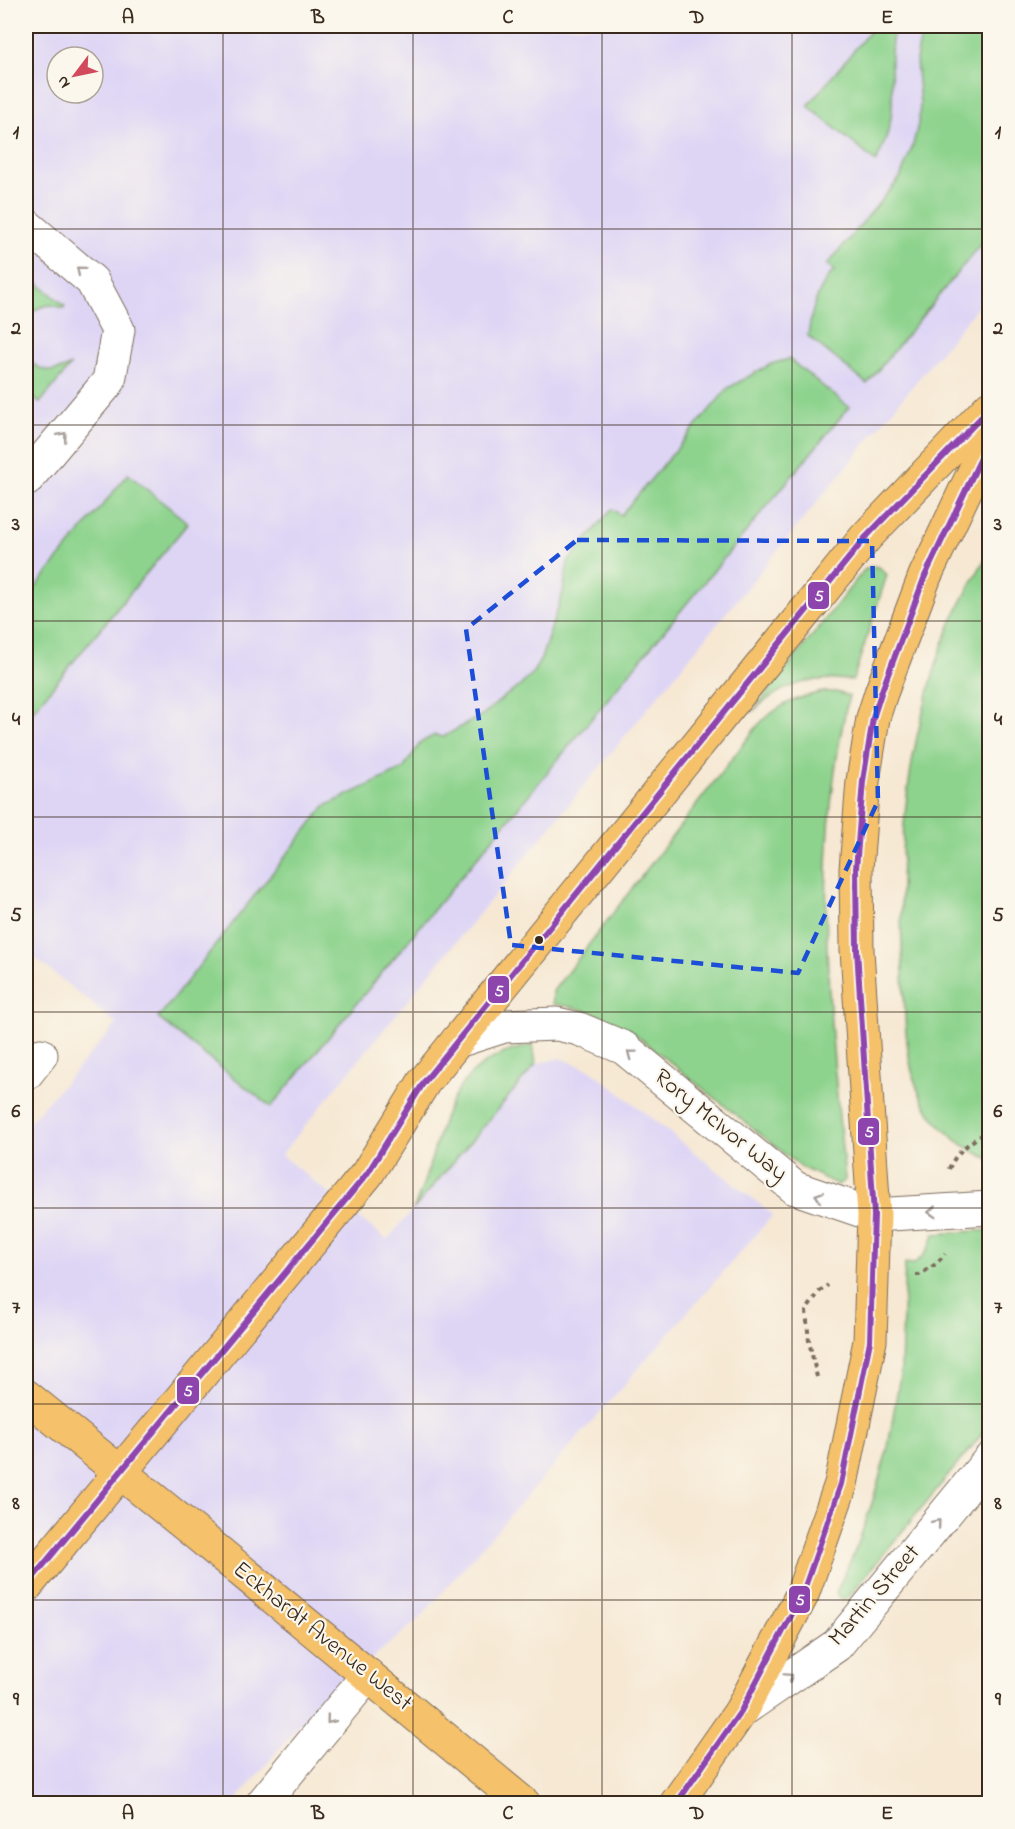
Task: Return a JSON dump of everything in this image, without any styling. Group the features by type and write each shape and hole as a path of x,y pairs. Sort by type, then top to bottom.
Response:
{"main road":[{"path":"26,1586 367,1174 424,1083 866,537 990,407"},
{"name":"Martin Street","path":"676,1803 741,1711 802,1595 841,1484 870,1341 874,1215 857,950 856,869 863,781 873,718 881,693 925,576 990,438"},
{"name":"Eckhardt Avenue West","path":"26,1396 524,1803"}],"street":[{"path":"26,225 92,281 118,330 109,381 26,480"},
{"name":"Rory McIvor Way","path":"457,1041 504,1026 556,1024 579,1029 624,1048 795,1188 874,1215 990,1208"},
{"name":"Martin Street","path":"741,1711 837,1645 990,1459"},
{"path":"262,1803 368,1675"}],"highlighted area":[{"path":"577,540 872,541 878,801 798,973 511,945 466,629"}],"shaded area":[{"path":"26,26 989,26 989,293 281,1155 387,1240 536,1064 560,1058 591,1070 773,1215 419,1619 316,1705 234,1803 26,1804 26,1126 117,1024 26,951"}],"green space":[{"path":"874,26 895,26 891,56 892,112 885,141 876,162 808,106"},
{"path":"923,26 989,26 989,234 867,384 808,336 813,309 819,293 834,270 827,265 900,178 913,145 919,120 920,103 916,60"},
{"path":"26,273 65,306 63,308 53,305 44,306 27,318"},
{"path":"26,356 35,366 46,370 58,370 71,365 40,403 26,391"},
{"path":"789,359 849,407 271,1107 158,1018 325,806 403,769 421,742 435,735 443,737 484,714 532,674 541,659 563,592 568,562 612,509 621,515 728,388 771,364"},
{"path":"128,474 188,523 26,719 26,599"},
{"path":"989,552 989,1159 960,1143 939,1125 925,1104 915,1082 906,1030 901,900 907,797 919,728 935,668 953,618"},
{"path":"872,566 879,567 887,575 853,680 824,680 799,684 775,694 752,712 864,570"},
{"path":"823,692 836,692 849,696 837,756 830,816 827,877 829,998 845,1180 838,1185 801,1167 635,1034 595,1014 553,1004 553,991 758,725 788,703"},
{"path":"533,1045 536,1064 413,1210 440,1130 461,1086 478,1068 501,1054"},
{"path":"989,1230 989,1426 849,1596 843,1600 836,1593 858,1544 888,1447 901,1369 905,1263 914,1264 921,1257 929,1247 934,1234"}],"transit line":[{"name":"5","path":"26,1586 367,1174 424,1082 866,537 990,408"},
{"name":"5","path":"676,1804 741,1711 802,1595 841,1484 870,1341 874,1215 857,950 856,869 863,781 873,718 881,693 925,576 990,439"}]}
